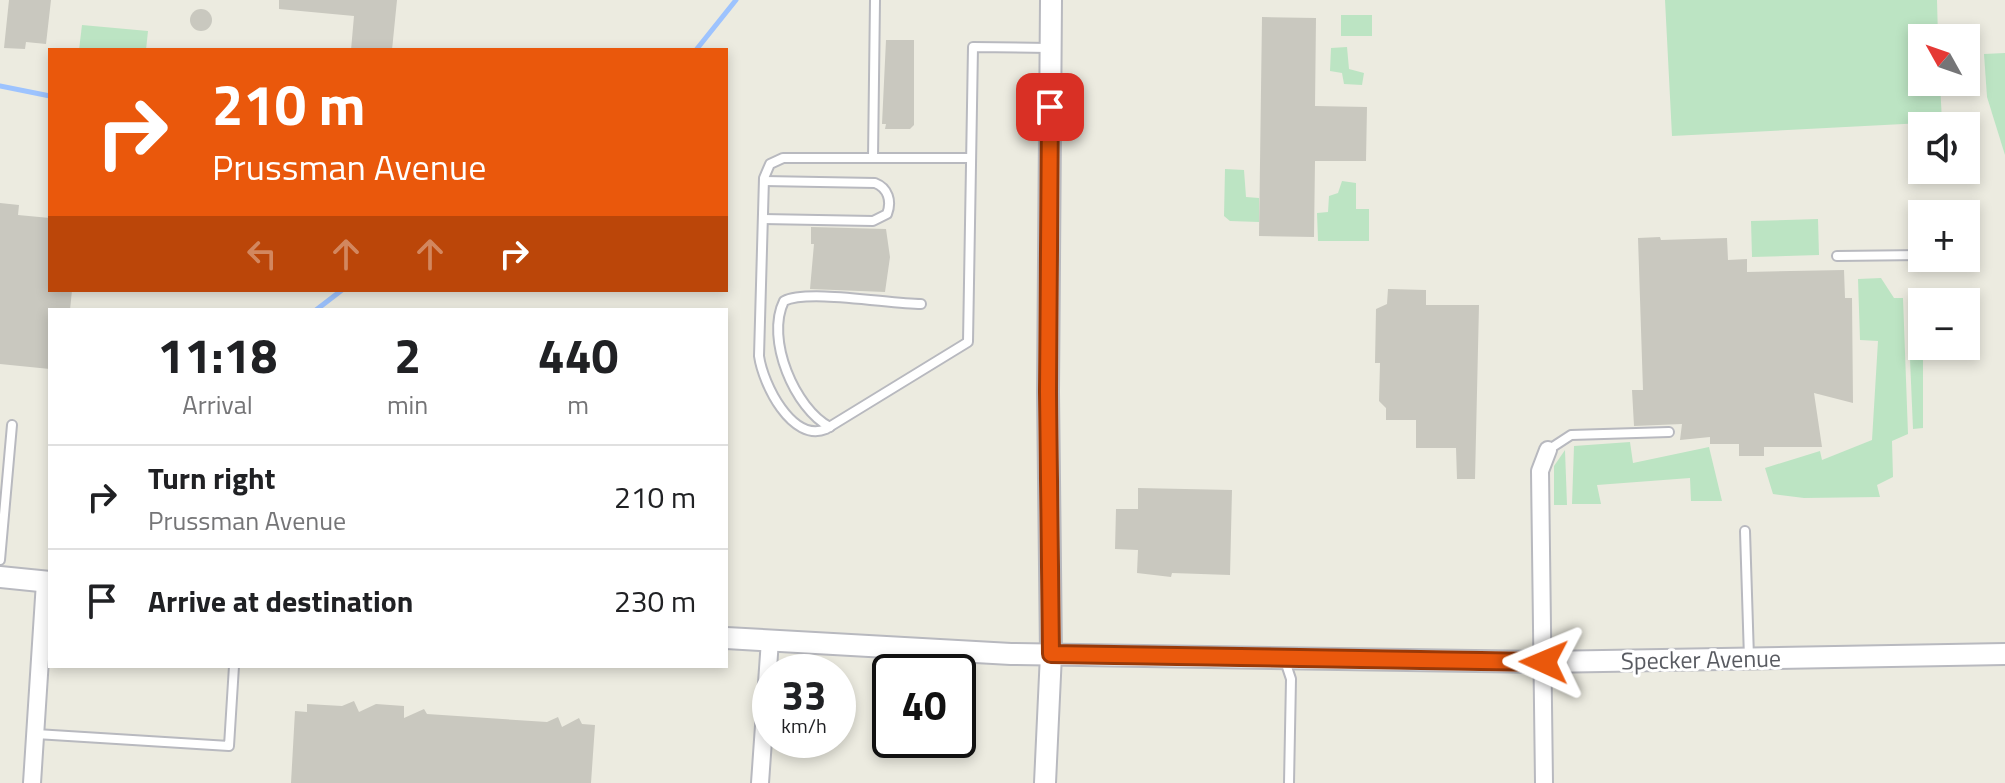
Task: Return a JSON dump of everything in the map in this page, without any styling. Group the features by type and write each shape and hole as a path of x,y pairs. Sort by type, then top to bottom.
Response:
{"street":[{"path":"1045,783 1051,654 1048,377 1051,0"},
{"path":"1544,783 1540,471 1548,450"},
{"path":"0,577 48,582 32,783"},
{"name":"Specker Avenue","path":"728,638 1051,654 1544,662 2005,654"},
{"path":"760,783 770,640"}],"lane":[{"path":"873,158 875,0"},
{"path":"971,158 783,158 770,164 764,181 759,356 763,373 798,427 811,433 830,427 968,342 973,47 1051,48"},
{"path":"763,219 873,221 887,214 890,204 886,192 875,183 764,181"},
{"path":"1837,256 1908,255"},
{"path":"830,427 816,419 781,360 781,309 784,301 857,299 876,303 921,304"},
{"path":"0,560 12,425"},
{"path":"1548,450 1571,435 1669,432"},
{"path":"1745,531 1749,660"},
{"path":"1283,657 1291,679 1289,783"},
{"path":"35,734 229,746 234,668"}],"green space":[{"path":"1665,0 1937,0 1938,24 1908,24 1908,96 1941,96 1942,112 1908,112 1908,124 1672,136"},
{"path":"1341,15 1372,15 1372,36 1341,36"},
{"path":"82,25 148,31 146,48 79,48"},
{"path":"1347,47 1349,69 1364,73 1362,85 1344,84 1342,73 1330,71 1331,48"},
{"path":"2005,53 2005,155 1987,97 1984,54"},
{"path":"1225,169 1244,170 1246,197 1259,198 1259,222 1230,221 1224,216"},
{"path":"1342,181 1356,183 1356,209 1369,209 1369,241 1318,241 1317,213 1328,212 1329,196 1338,193"},
{"path":"1818,219 1819,255 1752,257 1751,221"},
{"path":"1881,278 1894,298 1903,298 1908,434 1892,441 1893,477 1877,485 1880,497 1804,498 1773,494 1765,468 1820,451 1822,460 1872,440 1878,341 1860,340 1858,279"},
{"path":"1910,360 1923,360 1923,428 1913,429"},
{"path":"1630,442 1633,463 1709,447 1722,501 1691,501 1690,478 1597,485 1601,504 1572,504 1574,446"},
{"path":"1565,450 1567,505 1554,505 1554,466"}],"building":[{"path":"9,0 51,0 46,44 26,42 25,49 4,48"},
{"path":"279,0 397,0 392,48 351,48 354,16 279,9"},
{"path":"201,9 209,12 212,20 209,28 201,31 193,28 190,20 193,12"},
{"path":"1262,17 1316,18 1315,106 1367,107 1366,161 1315,161 1314,237 1259,236"},
{"path":"886,40 914,40 914,125 910,129 885,129 886,124 882,124"},
{"path":"0,203 19,205 18,215 48,218 48,292 72,292 70,308 48,308 48,369 0,364"},
{"path":"811,227 886,229 890,257 885,292 810,289 814,244 811,244"},
{"path":"1660,237 1661,240 1727,238 1728,260 1747,259 1747,272 1844,270 1845,298 1852,298 1853,403 1814,393 1822,447 1764,447 1764,456 1739,456 1739,444 1710,444 1710,437 1680,440 1682,424 1634,426 1632,390 1643,390 1638,238"},
{"path":"1388,289 1426,290 1426,305 1479,305 1475,479 1457,479 1456,448 1416,448 1416,420 1386,420 1386,408 1379,401 1380,363 1375,363 1376,309 1387,304"},
{"path":"1138,488 1232,490 1230,575 1172,573 1171,577 1137,573 1138,550 1115,549 1116,509 1138,509"},
{"path":"354,701 359,712 376,704 404,706 404,718 424,709 427,714 547,722 558,717 562,727 579,718 582,724 595,725 591,783 291,783 295,711 307,712 307,704 342,706"}],"waterway":[{"path":"698,48 736,0"},
{"path":"0,86 48,96"},
{"path":"319,308 339,292"}],"route":[{"path":"1050,107 1048,392 1051,654 1544,662"}]}
